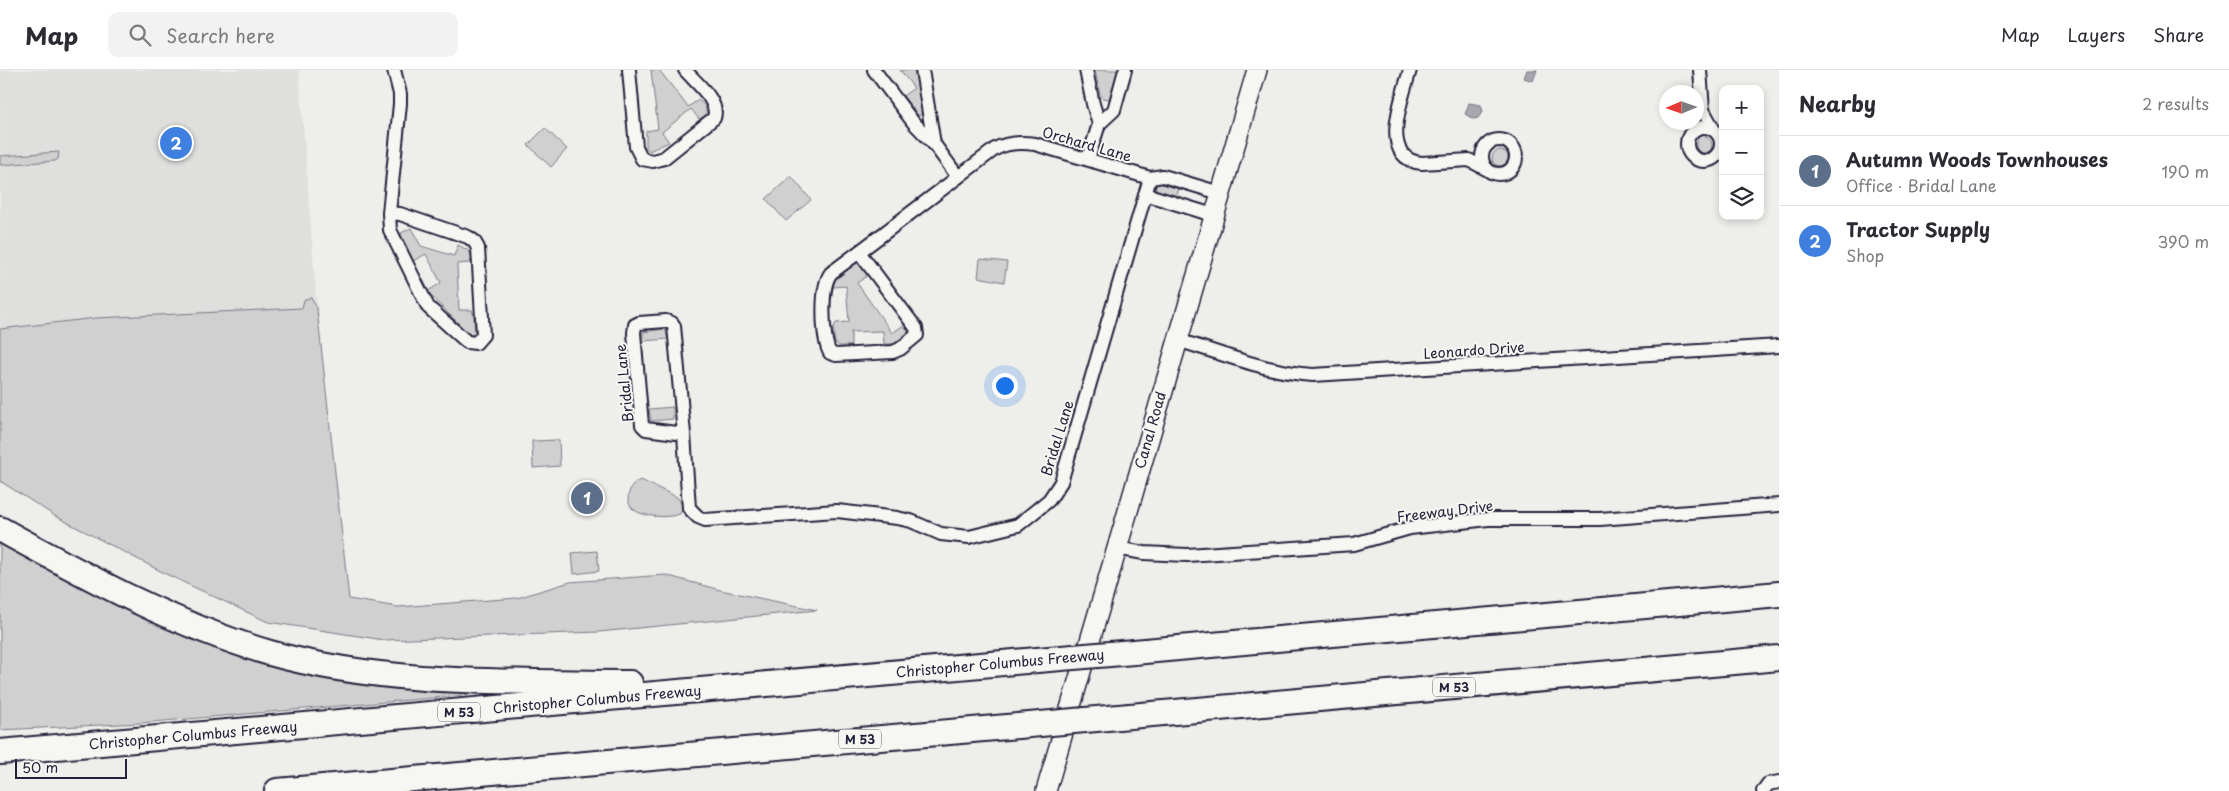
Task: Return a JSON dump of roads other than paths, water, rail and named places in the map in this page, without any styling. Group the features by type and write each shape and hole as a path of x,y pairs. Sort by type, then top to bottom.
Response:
{"highway":[{"path":"0,529 86,576 180,621 243,645 298,660 380,674 438,679 753,686"},
{"name":"Christopher Columbus Freeway","path":"0,752 1779,594"},
{"name":"M 53","path":"277,791 1779,658"},
{"path":"419,791 703,752"}],"street":[{"path":"389,213 409,217 468,237 474,241 478,248 482,335 476,343 467,342 428,307 390,230 389,213 400,104 400,94 394,70"},
{"path":"630,70 636,147 642,159 648,161 664,158 714,118 716,112 713,103 686,70"},
{"path":"874,70 958,177"},
{"path":"922,70 934,144"},
{"path":"1086,70 1099,124"},
{"path":"1088,160 1099,124 1114,110 1125,70"},
{"name":"Canal Road","path":"1046,791 1176,340 1257,70"},
{"path":"1410,70 1397,118 1398,148 1404,155 1415,162 1469,160 1496,175 1508,173 1516,164 1517,158 1513,146 1503,140 1492,141 1469,160"},
{"path":"1700,70 1701,85"},
{"path":"1693,130 1687,139 1687,150 1694,159 1705,162 1716,157 1721,146 1721,140 1704,112"},
{"path":"1704,127 1714,130"},
{"name":"Orchard Lane","path":"859,252 916,328 917,335 900,349 893,352 836,355 830,353 826,342 824,287 831,273 995,148 1014,143 1035,144 1150,178 1163,176 1220,193"},
{"path":"1484,148 1482,159 1486,169"},
{"name":"Bridal Lane","path":"684,434 646,429 642,426 634,333 636,325 639,323 666,321 674,326 684,434 689,508 693,514 705,520 838,511 912,521 940,534 962,537 993,533 1018,525 1049,500 1061,482 1150,178"},
{"path":"1145,194 1214,215"},
{"name":"Leonardo Drive","path":"1176,340 1266,368 1291,374 1313,375 1779,346"},
{"name":"Freeway Drive","path":"1116,548 1144,553 1187,555 1354,544 1410,528 1488,519 1600,519 1779,505"},
{"path":"1763,791 1768,784 1779,782"}],"place":[{"name":"Tractor Supply","path":"176,143"},
{"name":"Autumn Woods Townhouses","path":"587,498"}]}
